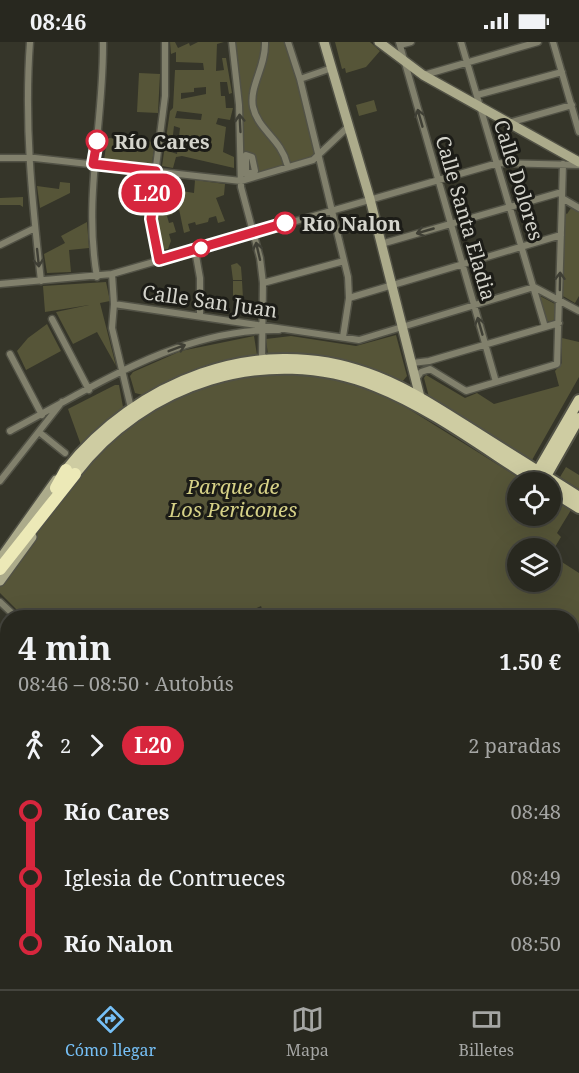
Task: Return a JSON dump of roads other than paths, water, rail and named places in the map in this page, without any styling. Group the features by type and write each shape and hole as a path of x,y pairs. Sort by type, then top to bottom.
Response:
{"highway":[{"path":"0,569 71,472"}],"main road":[{"path":"324,42 370,199 420,397 428,414"},
{"path":"379,42 423,75 579,163"},
{"path":"0,581 68,489 71,472 89,444 131,408 185,379 237,364 295,360 340,365 364,372 420,397 530,472"},
{"path":"0,559 53,484 71,472 125,424 170,394 263,362 344,376 374,385 529,472"},
{"path":"403,388 412,384 416,379"},
{"path":"542,472 579,400"},
{"path":"543,472 579,418"},
{"path":"561,488 579,497"},
{"path":"561,497 579,508"}],"street":[{"path":"30,42 27,99 28,158 41,281"},
{"path":"97,277 91,200 100,107 103,42"},
{"path":"159,260 151,219 165,96 165,42"},
{"path":"232,42 239,105 241,181 263,283 261,327 263,362"},
{"path":"265,42 263,66 254,89 253,107 262,127 281,146 287,164"},
{"path":"288,42 300,79 345,261 349,298 343,337"},
{"path":"399,44 411,42"},
{"name":"Calle Dolores","path":"461,42 545,327"},
{"path":"423,75 538,42"},
{"path":"553,42 576,112 579,132"},
{"name":"Calle Santa Eladia","path":"399,44 496,382"},
{"path":"300,79 332,68"},
{"path":"477,95 562,72"},
{"path":"507,123 572,105"},
{"path":"302,110 306,123"},
{"path":"0,158 28,158 93,164 241,181 318,156 349,126"},
{"path":"0,284 112,274 498,163 579,163"},
{"path":"416,379 421,372 430,369 466,391 553,366 559,360 563,164"},
{"path":"381,244 510,206 562,195 579,208"},
{"path":"0,244 35,228"},
{"path":"349,298 561,236"},
{"path":"195,250 200,278 200,316"},
{"path":"263,283 345,261"},
{"path":"112,274 114,304 112,328 131,408"},
{"path":"534,287 579,311"},
{"name":"Calle San Juan","path":"114,304 359,340 534,287"},
{"path":"52,319 89,390"},
{"path":"242,332 246,329 244,322"},
{"path":"412,363 429,362 560,323"},
{"path":"10,431 42,415 63,401 179,346 261,327"},
{"path":"10,354 42,415"},
{"path":"429,362 430,369"},
{"path":"0,481 63,401"},
{"path":"39,432 65,453"}],"place":[{"name":"Río Cares","path":"97,141"},
{"name":"Río Nalon","path":"285,223"}],"park label":[{"name":"Parque de Los Pericones","path":"233,498"}]}
